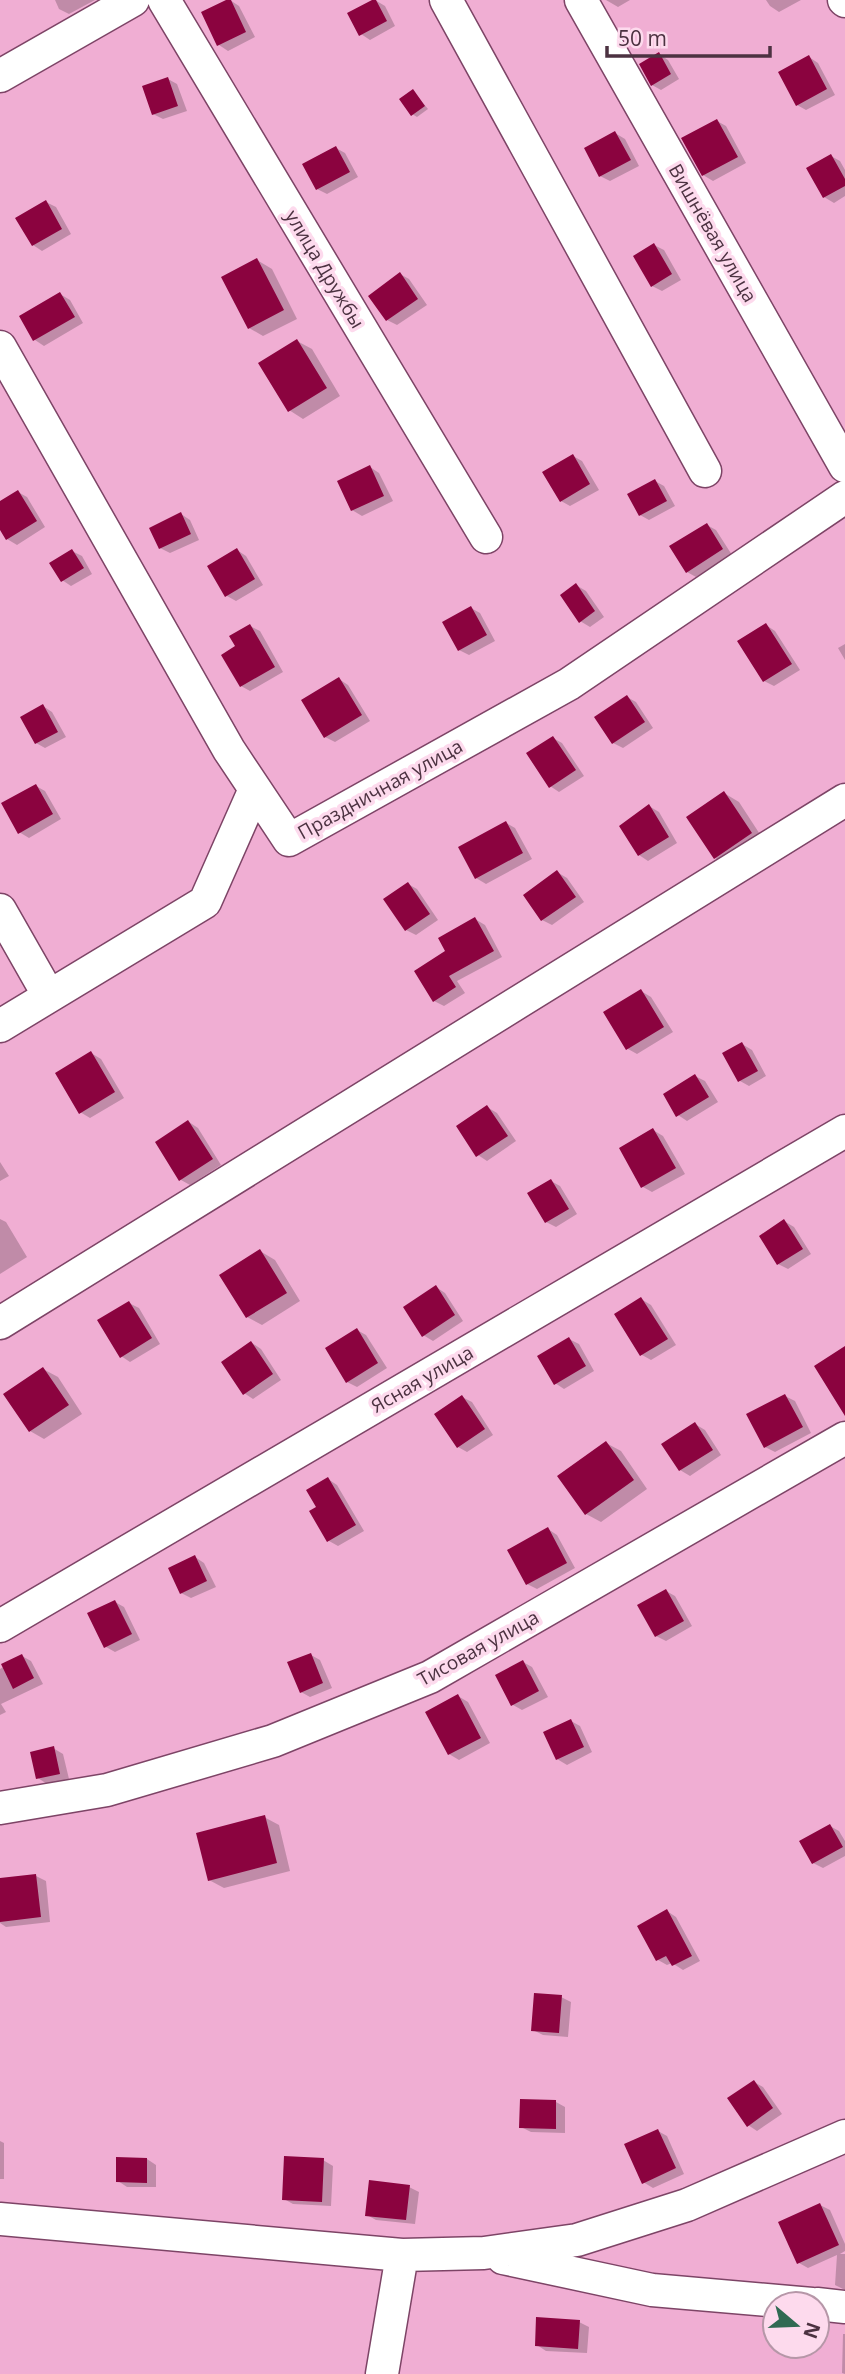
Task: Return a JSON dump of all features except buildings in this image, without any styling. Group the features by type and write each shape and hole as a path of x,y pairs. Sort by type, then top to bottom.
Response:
{"street":[{"path":"0,76 134,0"},
{"name":"улица Дружбы","path":"164,0 486,537"},
{"path":"446,0 705,471"},
{"name":"Вишнёвая улица","path":"581,0 845,466"},
{"name":"Праздничная улица","path":"0,347 229,750 289,840 569,684 845,497"},
{"path":"0,1026 205,902 254,789"},
{"path":"0,1323 845,800"},
{"path":"0,910 49,996"},
{"name":"Ясная улица","path":"0,1626 845,1131"},
{"name":"Тисовая улица","path":"0,1808 107,1790 273,1741 430,1677 845,1438"},
{"path":"0,2219 402,2255 484,2253 577,2239 687,2205 845,2136"},
{"path":"484,2253 652,2290 761,2299"},
{"path":"382,2374 402,2255"}]}
